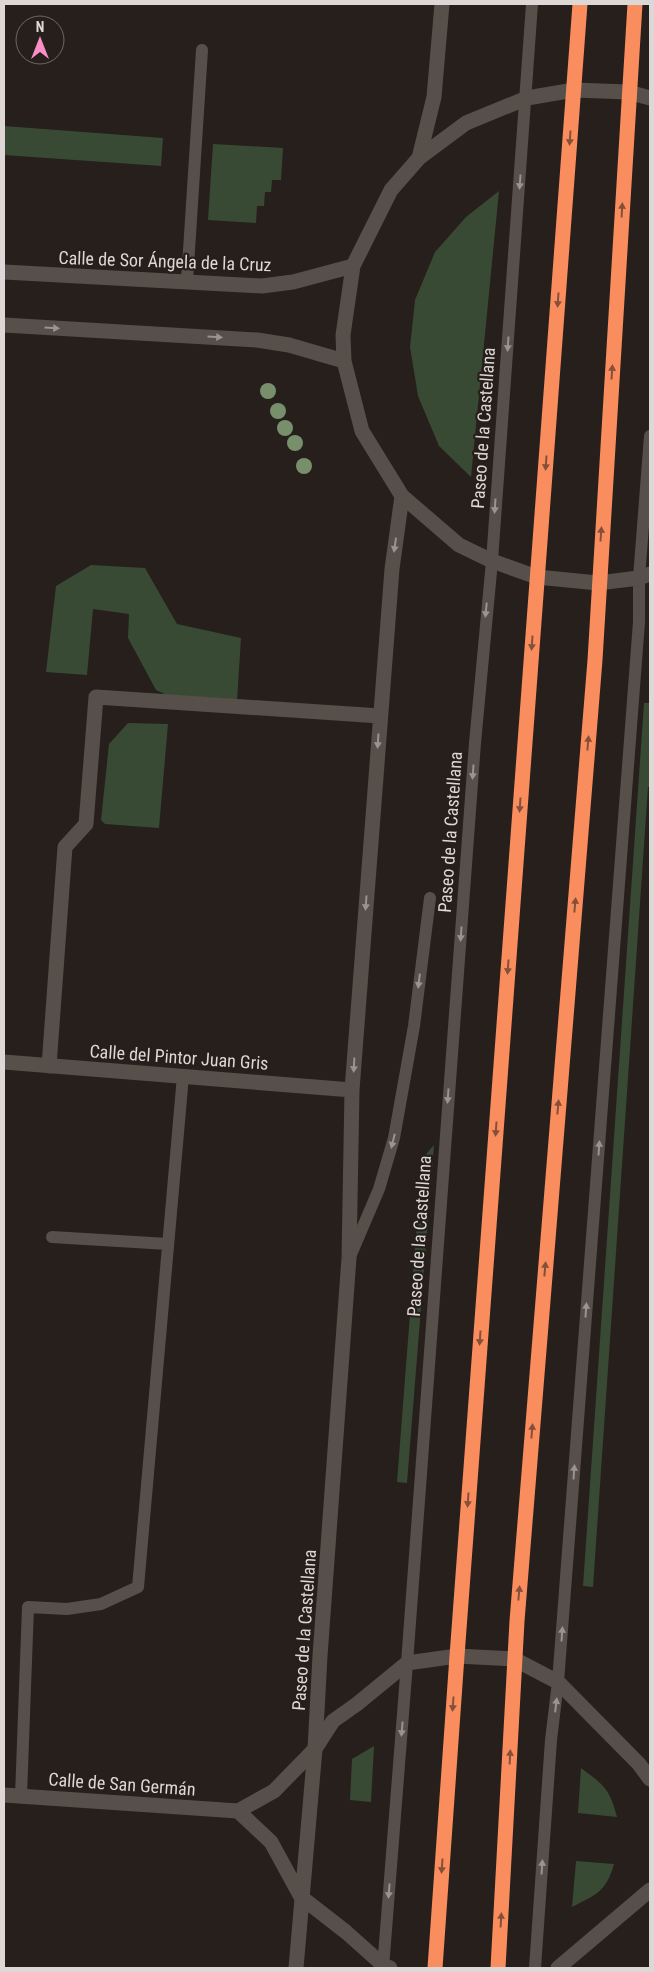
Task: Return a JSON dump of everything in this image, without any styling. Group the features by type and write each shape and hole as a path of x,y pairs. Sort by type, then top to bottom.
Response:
{"highway":[{"path":"435,1968 580,4"},
{"path":"498,1968 514,1659 595,660 598,583 635,4"}],"street":[{"path":"419,158 434,97 442,4"},
{"path":"645,576 598,583 537,577 492,561 459,545 402,496 362,431 344,361 343,335 353,266 391,190 419,158 466,123 527,98 574,90 628,92 650,98"},
{"name":"Calle de Sor Ángela de la Cruz","path":"4,272 262,286 293,282 353,266"},
{"path":"4,326 257,340 289,345 344,361"},
{"name":"Paseo de la Castellana","path":"296,1968 315,1750 349,1258 352,1090 392,569 402,496"},
{"path":"49,1066 65,847 86,824 96,697 380,716"},
{"name":"Calle del Pintor Juan Gris","path":"4,1062 352,1090"},
{"path":"407,1663 457,1656 514,1659 558,1682 639,1764 650,1779"},
{"name":"Paseo de la Castellana","path":"315,1750 333,1721 407,1663"},
{"path":"301,1897 271,1842 238,1811 274,1791 315,1750"},
{"name":"Calle de San Germán","path":"4,1794 238,1811"},
{"path":"558,1968 650,1890"},
{"name":"Paseo de la Castellana","path":"301,1897 346,1932 385,1967"}],"lane":[{"name":"Paseo de la Castellana","path":"385,1967 474,753 492,561 527,98 532,4"},
{"path":"187,281 202,50"},
{"path":"534,1968 551,1740 558,1682 639,622 645,576 650,436"},
{"path":"349,1258 380,1189 394,1138 414,1026 430,898"},
{"path":"21,1796 28,1607 68,1608 101,1604 138,1587 182,1076"},
{"path":"52,1237 168,1244"}],"green space":[{"path":"4,126 163,138 161,166 4,155"},
{"path":"213,144 283,148 281,180 272,180 271,192 265,192 264,206 257,206 256,223 208,220"},
{"path":"499,191 471,477 439,446 418,396 410,347 415,300 435,252 466,217"},
{"path":"91,565 145,568 177,624 241,638 237,701 171,697 156,690 128,638 129,614 93,609 87,675 46,672 56,586"},
{"path":"644,703 650,703 650,787 648,787 593,1587 583,1586"},
{"path":"128,723 168,724 159,828 105,824 101,820 109,744"},
{"path":"434,1145 407,1483 397,1482 422,1159"},
{"path":"374,1746 371,1802 350,1800 352,1759"},
{"path":"581,1768 605,1788 612,1800 617,1817 578,1813"},
{"path":"576,1861 614,1864 608,1881 604,1886 588,1899 572,1907"}]}
